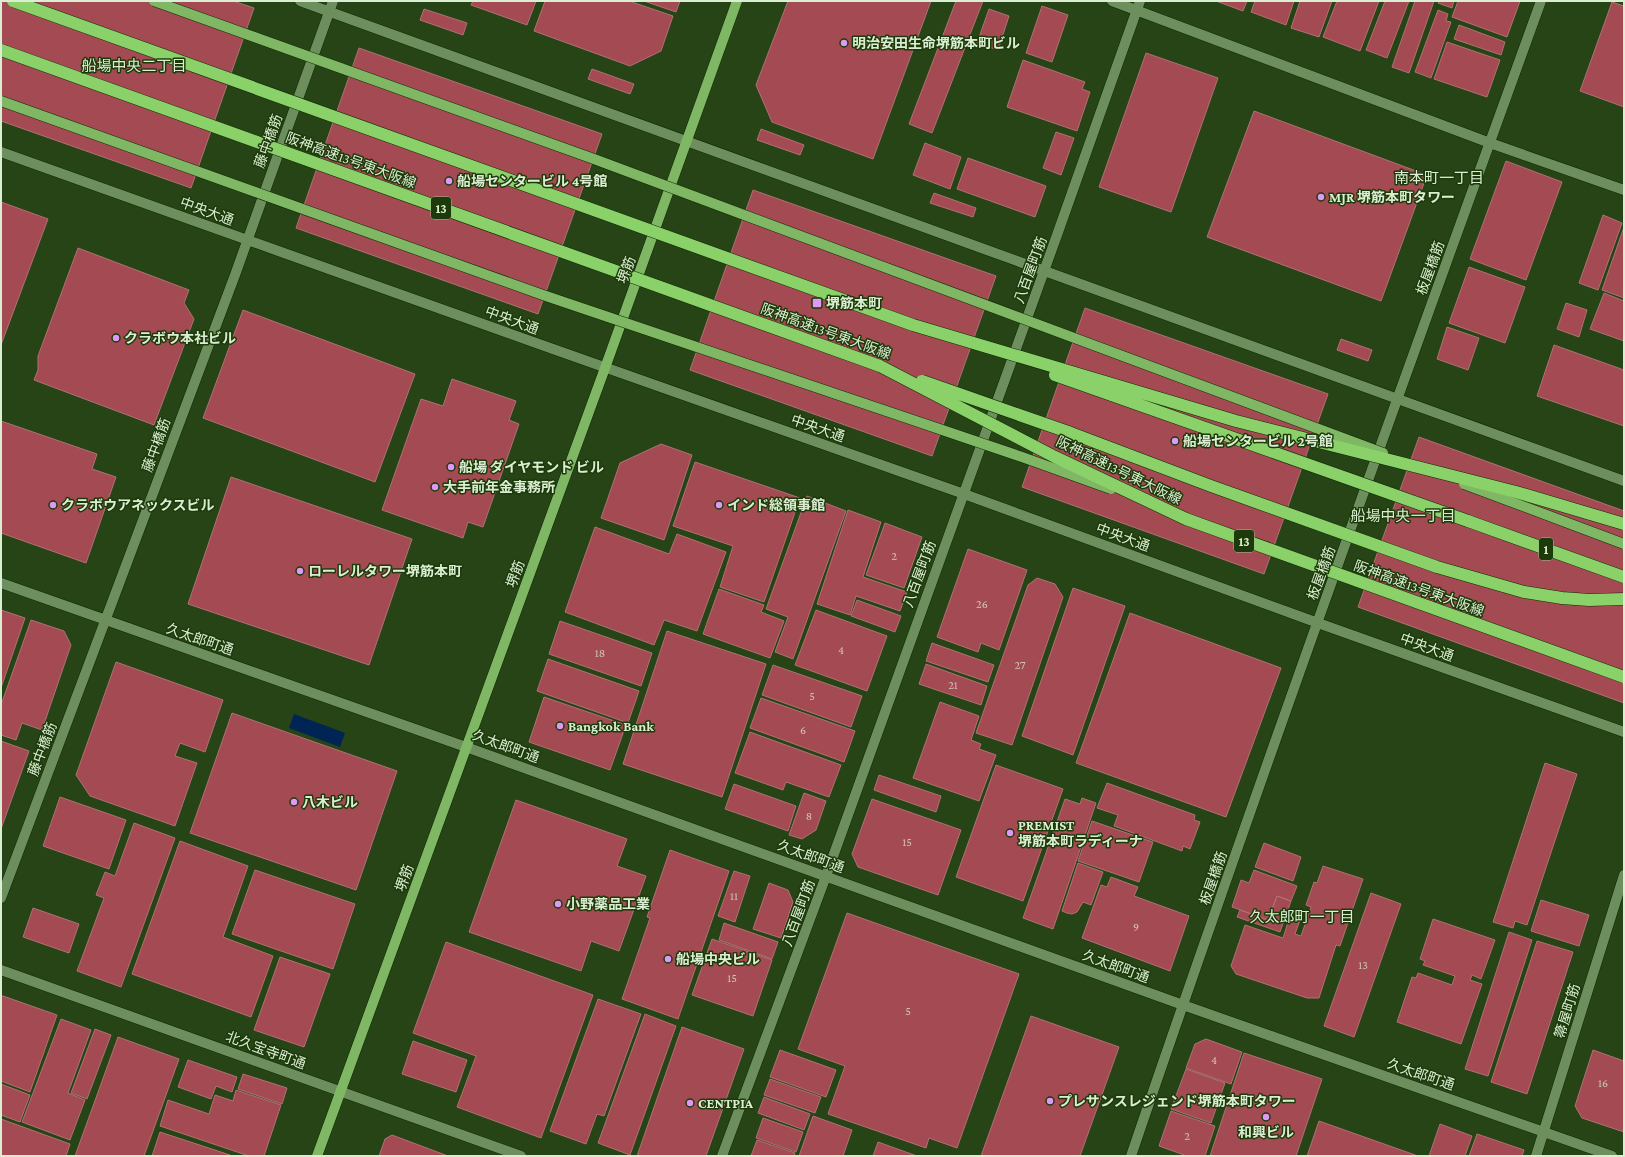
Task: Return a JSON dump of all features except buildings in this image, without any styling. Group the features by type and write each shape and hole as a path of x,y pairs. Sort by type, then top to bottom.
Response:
{"highway":[{"path":"13,1 913,325 1236,421 1508,490 1624,524"},
{"name":"阪神高速13号東大阪線","path":"1,50 880,366 1055,457 1186,519 1624,677"},
{"name":"1","path":"913,325 1624,577"},
{"name":"13","path":"880,366 1071,433 1233,494 1437,567 1531,593 1562,598 1589,600 1624,599"}],"main road":[{"path":"154,1 594,159 1624,544"},
{"name":"堺筋","path":"317,1156 606,368 737,1"},
{"path":"1,100 543,295 1022,457 1624,674"}],"street":[{"path":"300,1 687,140 1624,481"},
{"name":"藤中橋筋","path":"1,898 247,240 333,1"},
{"path":"1112,1 1138,5 1490,144 1624,190"},
{"name":"板屋橋筋","path":"1132,1156 1183,1005 1318,623 1542,1"},
{"name":"八百屋町筋","path":"722,1156 826,876 1138,5"},
{"name":"中央大通","path":"1,152 964,494 1318,623 1624,732"},
{"name":"久太郎町通","path":"1,583 105,621 466,747 1183,1005 1612,1156"},
{"name":"箒屋町筋","path":"1536,1156 1624,875"},
{"name":"北久宝寺町通","path":"1,970 522,1156"}],"water":[{"path":"294,714 345,733 340,747 289,728"}],"place":[{"name":"明治安田生命堺筋本町ビル","path":"844,43"},
{"name":"船場センタービル 4号館","path":"449,181"},
{"name":"MJR 堺筋本町タワー","path":"1321,197"},
{"name":"堺筋本町","path":"817,303"},
{"name":"クラボウ本社ビル","path":"116,338"},
{"name":"船場センタービル 2号館","path":"1175,441"},
{"name":"船場 ダイヤモンド ビル","path":"451,467"},
{"name":"大手前年金事務所","path":"435,487"},
{"name":"クラボウアネックスビル","path":"53,505"},
{"name":"インド総領事館","path":"719,505"},
{"name":"ローレルタワー堺筋本町","path":"300,571"},
{"name":"Bangkok Bank","path":"560,726"},
{"name":"八木ビル","path":"294,802"},
{"name":"PREMIST 堺筋本町ラディーナ","path":"1010,833"},
{"name":"小野薬品工業","path":"558,904"},
{"name":"船場中央ビル","path":"668,959"},
{"name":"プレサンスレジェンド堺筋本町タワー","path":"1050,1101"},
{"name":"CENTPIA","path":"690,1103"},
{"name":"和興ビル","path":"1266,1117"}],"district":[{"name":"船場中央二丁目","path":"134,66"},
{"name":"南本町一丁目","path":"1439,178"},
{"name":"船場中央一丁目","path":"1403,516"},
{"name":"久太郎町一丁目","path":"1302,917"}]}
